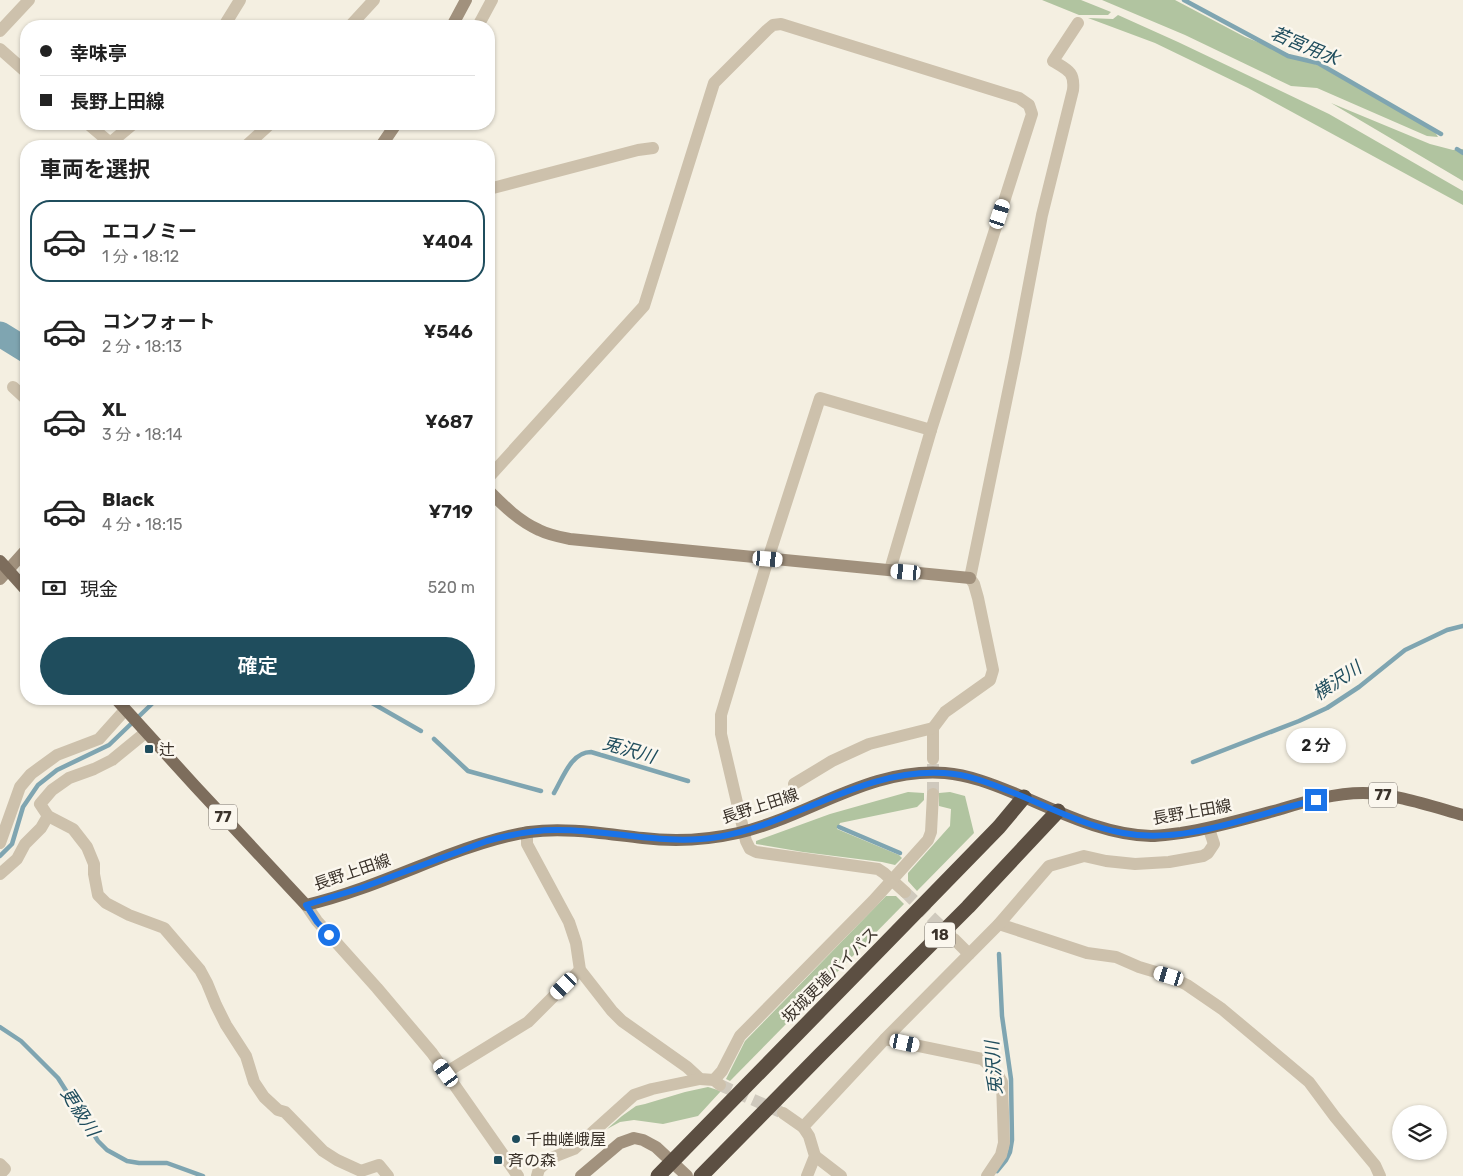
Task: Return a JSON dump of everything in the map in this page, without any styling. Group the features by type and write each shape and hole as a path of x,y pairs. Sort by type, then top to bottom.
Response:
{"highway":[{"name":"坂城更埴バイパス","path":"658,1176 910,919 999,826 1024,797"},
{"name":"18","path":"702,1176 968,907 1058,811"}],"main road":[{"path":"3,570 20,585"},
{"name":"長野上田線","path":"121,705 306,905 361,888 487,841 526,832 562,830 645,839 674,840 716,837 744,832 850,790 878,781 914,774 944,773 960,775 994,785 1090,824 1135,835 1154,836 1209,828 1308,801 1331,796 1365,793 1391,796 1463,815"}],"street":[{"path":"0,31 29,0"},
{"path":"228,20 240,0"},
{"path":"356,20 374,0"},
{"path":"455,20 466,0"},
{"path":"481,20 492,0"},
{"path":"933,759 933,728 945,712 990,680 993,670 978,598 970,578 1014,368 1042,215 1073,90 1074,80 1070,71 1054,61 1078,23"},
{"path":"495,470 644,306 714,83 773,25 781,24 1019,98 1029,105 1032,114 931,430 890,570"},
{"path":"0,49 20,67"},
{"path":"95,130 106,140"},
{"path":"117,140 127,130"},
{"path":"253,140 263,130"},
{"path":"495,187 638,150 653,148"},
{"path":"14,387 20,393"},
{"path":"905,892 878,870 751,850 747,845 721,734 721,715 768,559 820,398 931,430"},
{"path":"495,497 508,510 539,530 570,539 970,578"},
{"path":"3,570 20,555"},
{"path":"0,843 20,787 32,774 57,755 99,739 126,712"},
{"path":"794,784 832,761 869,744 933,728"},
{"path":"143,730 112,760 69,778 52,790 40,804 48,816 73,829 87,847 94,864 98,895 106,903 147,923 164,928 200,970 226,1025 246,1056 254,1082 264,1097 278,1110 285,1112 323,1151 361,1171 379,1164 388,1176"},
{"path":"537,1176 538,1169 550,1158 574,1149 634,1095 700,1079 717,1083 740,1036 866,908 928,840 931,832 933,794"},
{"path":"0,874 17,860 25,844 41,828 48,816"},
{"path":"803,1127 885,1039 999,924 1049,866 1084,856 1106,861 1135,864 1169,862 1203,856 1208,853 1214,844 1209,828"},
{"path":"526,832 527,844 570,922 576,943 580,970 622,1021 688,1067 700,1079"},
{"path":"306,905 317,922 432,1053 518,1176"},
{"path":"999,924 1087,953 1116,957 1139,967 1169,976 1187,985 1222,1009 1309,1082 1375,1165 1380,1176"},
{"path":"954,939 969,954"},
{"path":"446,1073 528,1022 580,970"},
{"path":"885,1039 982,1059 996,1071 1002,1082 1004,1143 1001,1155 987,1176"},
{"path":"783,1114 803,1127 809,1136 815,1156 841,1176"},
{"path":"581,1176 620,1143 634,1138 643,1140 656,1147 687,1176"},
{"path":"807,1176 815,1156"}],"green space":[{"path":"1042,0 1081,0 1111,12 1108,15 1079,15"},
{"path":"1102,0 1175,0 1245,37 1320,66 1435,132 1438,137 1427,136 1317,88 1291,86 1185,35"},
{"path":"1118,15 1329,114 1463,191 1463,205 1248,88 1155,43 1088,18 1113,19"},
{"path":"1331,103 1430,144 1453,150 1463,149 1463,181"},
{"path":"908,792 924,793 924,800 917,807 840,823 837,829 899,855 902,858 895,865 756,844 756,841 830,814"},
{"path":"950,792 965,796 974,833 917,891 908,881 908,873 950,826 951,809 939,806 939,793"},
{"path":"886,896 896,896 904,904 730,1081 726,1079 745,1041"},
{"path":"708,1087 721,1091 698,1116 663,1124 634,1120 620,1122 607,1129 636,1106"}],"waterway":[{"name":"若宮用水","path":"1184,0 1288,56 1318,63 1441,134"},
{"name":"若宮用水","path":"1457,149 1463,153"},
{"name":"更級川","path":"0,334 20,346"},
{"name":"横沢川","path":"1193,762 1299,721 1327,708 1359,687 1405,650 1447,630 1463,626"},
{"name":"更級川","path":"0,856 12,844 23,807 38,785 57,770 109,745 151,705"},
{"name":"兎沢川","path":"376,705 421,731"},
{"name":"兎沢川","path":"434,739 468,771 541,791"},
{"name":"兎沢川","path":"554,793 564,773 573,761 578,756 591,752 688,781"},
{"name":"兎沢川","path":"839,827 900,853"},
{"name":"兎沢川","path":"997,1171 1010,1152 1012,1140 1011,1079 1002,1016 999,954"},
{"name":"更級川","path":"0,1027 21,1041 58,1078 98,1141 107,1150 127,1161 167,1163 203,1176"}],"tunnel":[{"path":"933,762 933,794"},
{"path":"905,892 952,937"},
{"path":"720,1085 783,1113"}],"place":[{"name":"辻","path":"149,749"},
{"name":"千曲嵯峨屋","path":"516,1139"},
{"name":"斉の森","path":"498,1160"}],"route":[{"path":"329,935 317,922 306,905 361,888 501,837 541,830 579,831 645,839 674,840 716,837 744,832 850,790 898,776 944,773 960,775 994,785 1090,824 1135,835 1154,836 1209,828 1316,800"}]}
